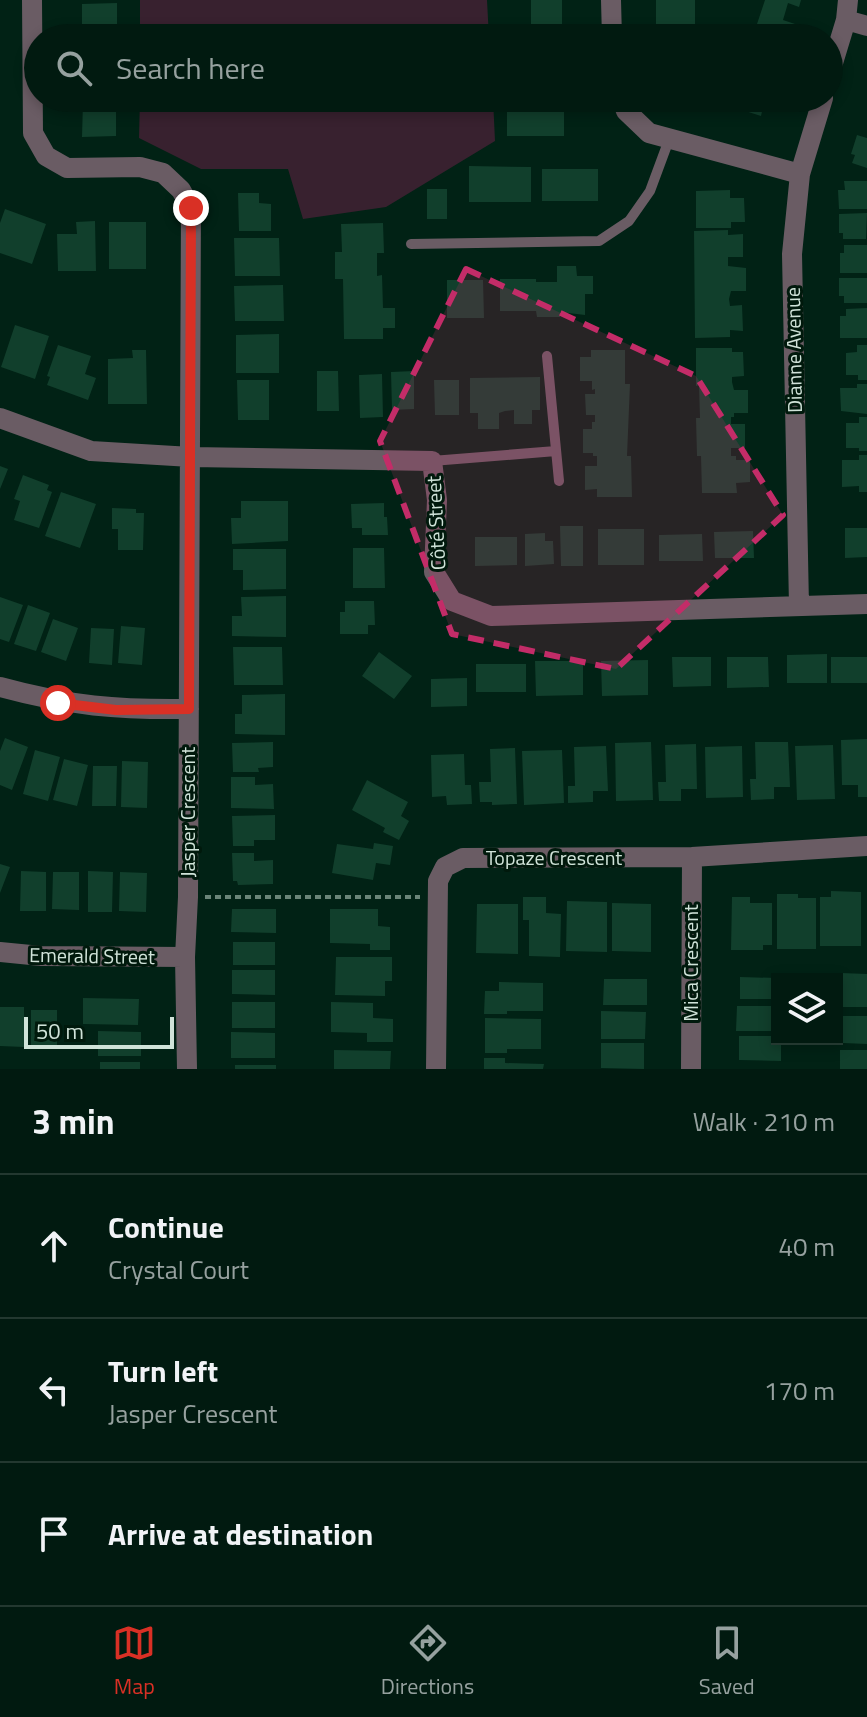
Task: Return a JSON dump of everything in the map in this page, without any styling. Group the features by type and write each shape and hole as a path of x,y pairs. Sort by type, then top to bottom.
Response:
{"street":[{"name":"Jasper Crescent","path":"32,0 32,24"},
{"path":"611,0 612,24"},
{"path":"847,10 867,26"},
{"name":"Jasper Crescent","path":"33,112 33,133 46,156 67,168 140,167 163,173 181,190 191,208 188,897 185,957 187,1069"},
{"path":"627,112 649,133 800,174"},
{"name":"Dianne Avenue","path":"799,606 792,254 800,174 819,112"},
{"name":"Côté Street","path":"0,418 91,451 191,457 432,461 437,500 434,572 452,601 491,616 867,604"},
{"path":"0,687 58,703 116,710 189,709"},
{"name":"Topaze Crescent","path":"436,1069 438,881 445,867 463,858 692,857 867,846"},
{"name":"Mica Crescent","path":"691,1069 692,857"},
{"name":"Emerald Street","path":"0,952 57,956 185,957"}],"lane":[{"path":"411,244 599,241 629,221 650,191 670,137"},
{"path":"547,356 559,481"},
{"path":"432,461 556,451"}],"path":[{"path":"188,897 438,897"}],"highlighted area":[{"path":"466,269 696,376 783,515 616,669 452,634 380,441"}],"shaded area":[{"path":"140,0 487,0 488,24 140,24"},
{"path":"140,112 494,112 495,141 386,207 303,219 288,169 201,169 139,138"}],"building":[{"path":"531,0 562,0 562,24 531,24"},
{"path":"656,0 695,0 695,24 656,24"},
{"path":"765,0 801,0 799,7 788,3 783,20 795,24 757,24"},
{"path":"117,3 117,24 82,24 82,4"},
{"path":"83,112 116,112 116,136 82,137"},
{"path":"507,112 564,112 564,136 507,136"},
{"path":"857,135 867,138 867,168 852,163 855,155 851,154"},
{"path":"469,166 531,167 531,202 469,202"},
{"path":"542,169 598,169 598,201 542,201"},
{"path":"844,181 867,181 867,209 839,209 838,190 845,190"},
{"path":"427,189 447,189 447,219 427,219"},
{"path":"730,190 730,198 744,198 745,222 731,222 731,228 696,228 696,191"},
{"path":"238,193 259,193 259,203 271,204 271,231 239,231"},
{"path":"5,209 46,224 32,264 0,253 0,223"},
{"path":"867,213 866,239 843,239 843,233 839,233 839,214"},
{"path":"95,221 96,271 58,271 57,234 77,234 76,222"},
{"path":"109,222 146,222 146,269 109,269"},
{"path":"383,223 384,253 377,253 377,276 382,275 383,308 395,308 395,328 383,328 383,339 344,339 343,279 335,279 335,252 342,252 341,224"},
{"path":"728,230 728,235 743,234 743,257 728,257 728,266 746,268 746,291 731,291 729,299 730,306 742,305 743,331 730,330 730,337 695,338 694,231"},
{"path":"234,238 279,238 280,276 235,276"},
{"path":"844,245 867,245 867,273 840,273 840,253 844,253"},
{"path":"557,266 576,266 577,276 593,276 593,294 585,294 585,315 560,312 560,317 537,317 536,311 500,311 500,279 557,282"},
{"path":"839,278 867,278 867,303 844,303 844,296 839,296"},
{"path":"447,280 483,280 484,318 447,318"},
{"path":"283,285 284,321 235,321 234,286"},
{"path":"867,308 867,338 840,338 840,316 846,316 846,309"},
{"path":"15,325 49,336 35,379 1,367"},
{"path":"279,334 279,373 236,373 236,335"},
{"path":"58,345 91,356 85,374 96,378 88,400 47,385"},
{"path":"857,345 867,345 867,380 858,380 858,375 846,375 846,353 857,352"},
{"path":"696,348 732,348 732,352 743,352 744,376 732,377 732,382 734,390 748,390 748,413 734,413 731,424 745,424 745,448 731,448 731,456 736,456 736,460 750,460 750,482 736,483 737,493 702,493 701,456 697,456 696,418 700,418"},
{"path":"132,350 146,350 147,404 108,404 108,359 133,358"},
{"path":"591,350 625,350 625,384 630,384 627,456 631,456 632,497 597,497 597,489 585,490 585,466 597,466 597,456 583,453 583,429 592,429 592,422 595,422 595,415 586,415 585,394 595,394 595,389 592,390 592,381 580,381 580,357 591,357"},
{"path":"317,371 338,371 339,411 317,411"},
{"path":"414,371 414,409 392,410 391,372"},
{"path":"382,374 383,417 360,418 359,375"},
{"path":"540,377 540,410 532,410 532,424 514,424 514,410 499,413 499,429 478,429 478,413 470,413 470,378"},
{"path":"237,380 269,380 269,420 238,420"},
{"path":"434,380 459,380 459,415 435,415"},
{"path":"857,384 867,384 867,414 841,411 840,388 857,388"},
{"path":"859,417 867,417 867,451 846,448 846,423 859,423"},
{"path":"859,455 867,455 867,492 859,492 859,486 842,487 842,460 859,460"},
{"path":"0,466 8,469 0,489"},
{"path":"23,475 49,485 47,490 52,492 39,528 14,520 20,501 14,499"},
{"path":"61,492 96,504 80,548 45,536"},
{"path":"241,501 288,501 288,541 232,544 231,518 241,518"},
{"path":"384,503 388,535 362,535 362,528 352,528 351,504"},
{"path":"112,508 136,509 136,513 144,513 143,550 118,550 118,529 112,529"},
{"path":"560,526 583,526 583,566 561,566"},
{"path":"845,528 867,528 867,557 845,558"},
{"path":"598,529 644,529 644,565 598,565"},
{"path":"753,531 754,558 715,558 714,532"},
{"path":"545,533 545,541 553,541 554,564 525,566 525,534"},
{"path":"702,534 703,561 659,561 659,535"},
{"path":"475,537 517,537 517,565 475,566"},
{"path":"353,548 384,548 385,588 353,588"},
{"path":"233,549 286,549 286,589 243,590 243,570 233,570"},
{"path":"286,596 286,637 232,636 232,616 242,616 241,597"},
{"path":"0,597 23,605 9,642 0,639"},
{"path":"345,601 374,601 375,625 368,625 368,634 340,634 340,612 345,612"},
{"path":"28,605 50,613 36,651 14,644"},
{"path":"53,619 78,628 66,661 41,652"},
{"path":"121,626 145,628 142,665 118,663"},
{"path":"91,628 114,629 112,665 89,663"},
{"path":"233,647 282,647 283,685 234,685"},
{"path":"379,652 412,676 394,699 362,676"},
{"path":"827,654 827,683 787,683 787,655"},
{"path":"672,657 711,657 711,686 673,687"},
{"path":"727,657 768,657 769,687 727,688"},
{"path":"831,657 867,657 867,683 831,683"},
{"path":"648,660 648,695 602,696 601,661"},
{"path":"535,661 583,661 583,695 536,696"},
{"path":"476,664 526,664 526,692 476,692"},
{"path":"467,678 467,706 431,707 431,679"},
{"path":"285,694 285,735 235,734 235,714 242,714 242,695"},
{"path":"5,738 28,747 12,790 0,785 0,751"},
{"path":"867,739 867,797 858,797 858,785 842,785 841,740"},
{"path":"273,742 273,767 258,768 259,772 233,772 232,743"},
{"path":"651,742 653,800 616,801 615,743"},
{"path":"755,742 788,742 790,787 774,787 774,799 751,800 750,779 756,779"},
{"path":"696,744 697,789 681,789 681,801 659,801 658,782 666,782 665,745"},
{"path":"833,745 835,799 797,800 795,746"},
{"path":"606,746 608,791 593,791 593,802 568,803 568,786 575,786 574,747"},
{"path":"742,746 743,797 706,798 705,747"},
{"path":"515,748 517,804 480,802 479,782 491,782 490,749"},
{"path":"35,750 60,757 48,801 23,794"},
{"path":"562,750 564,803 524,805 522,751"},
{"path":"464,754 465,785 471,785 472,804 447,805 446,796 432,797 431,755"},
{"path":"64,759 88,765 77,806 53,800"},
{"path":"122,761 148,762 147,808 121,807"},
{"path":"93,766 117,766 116,806 92,806"},
{"path":"231,777 255,777 255,785 273,784 274,809 231,808"},
{"path":"367,780 408,802 401,816 409,821 399,840 383,832 385,828 352,810"},
{"path":"275,815 275,840 254,840 254,846 233,846 232,816"},
{"path":"374,843 393,846 390,865 376,863 373,880 332,873 337,844 373,849"},
{"path":"232,853 254,853 254,861 273,860 273,884 238,885 237,881 233,881"},
{"path":"0,864 10,867 0,893"},
{"path":"21,871 46,872 46,911 20,911"},
{"path":"88,871 113,872 112,912 88,912"},
{"path":"53,872 79,872 79,910 52,909"},
{"path":"120,872 147,873 146,912 119,911"},
{"path":"831,891 861,892 861,946 820,946 820,897 831,897"},
{"path":"777,894 816,898 816,949 777,949"},
{"path":"523,897 546,897 546,913 561,914 560,957 529,956 529,920 523,920"},
{"path":"732,897 750,897 750,903 772,903 772,945 763,945 763,950 731,950"},
{"path":"567,901 607,902 607,952 566,951"},
{"path":"612,903 651,904 651,952 612,951"},
{"path":"477,904 518,904 518,954 476,953"},
{"path":"232,909 276,909 276,933 231,932"},
{"path":"330,909 378,909 378,926 390,927 390,950 370,950 370,944 330,943"},
{"path":"233,942 275,942 275,965 233,965"},
{"path":"336,957 392,957 392,981 385,981 385,996 335,995"},
{"path":"232,970 275,970 275,995 232,994"},
{"path":"843,973 867,974 867,1007 843,1007"},
{"path":"740,977 771,978 771,999 740,999"},
{"path":"604,979 647,979 647,1005 603,1005"},
{"path":"499,982 543,983 543,1011 484,1014 485,991 499,991"},
{"path":"83,998 139,999 138,1025 83,1024"},
{"path":"232,1002 275,1002 275,1028 232,1028"},
{"path":"331,1002 373,1003 373,1018 393,1019 393,1042 367,1042 367,1033 331,1032"},
{"path":"737,1006 771,1006 771,1031 736,1031"},
{"path":"0,1007 24,1007 24,1047 0,1046"},
{"path":"31,1010 57,1010 57,1049 31,1049"},
{"path":"601,1011 646,1012 645,1039 601,1039"},
{"path":"843,1016 867,1016 867,1044 843,1043"},
{"path":"485,1018 541,1019 541,1049 507,1049 507,1053 485,1053"},
{"path":"98,1031 141,1032 141,1056 98,1056"},
{"path":"231,1032 275,1033 275,1058 231,1058"},
{"path":"739,1036 771,1036 771,1045 781,1045 781,1061 739,1060"},
{"path":"601,1043 644,1043 644,1069 601,1068"},
{"path":"334,1050 391,1051 390,1069 334,1069"},
{"path":"840,1050 867,1050 867,1069 840,1069"},
{"path":"484,1058 505,1058 505,1063 544,1064 543,1069 484,1069"},
{"path":"100,1062 140,1062 140,1069 100,1069"},
{"path":"235,1065 276,1065 276,1069 235,1069"}],"route":[{"path":"58,703 116,710 189,709 191,208"}]}
